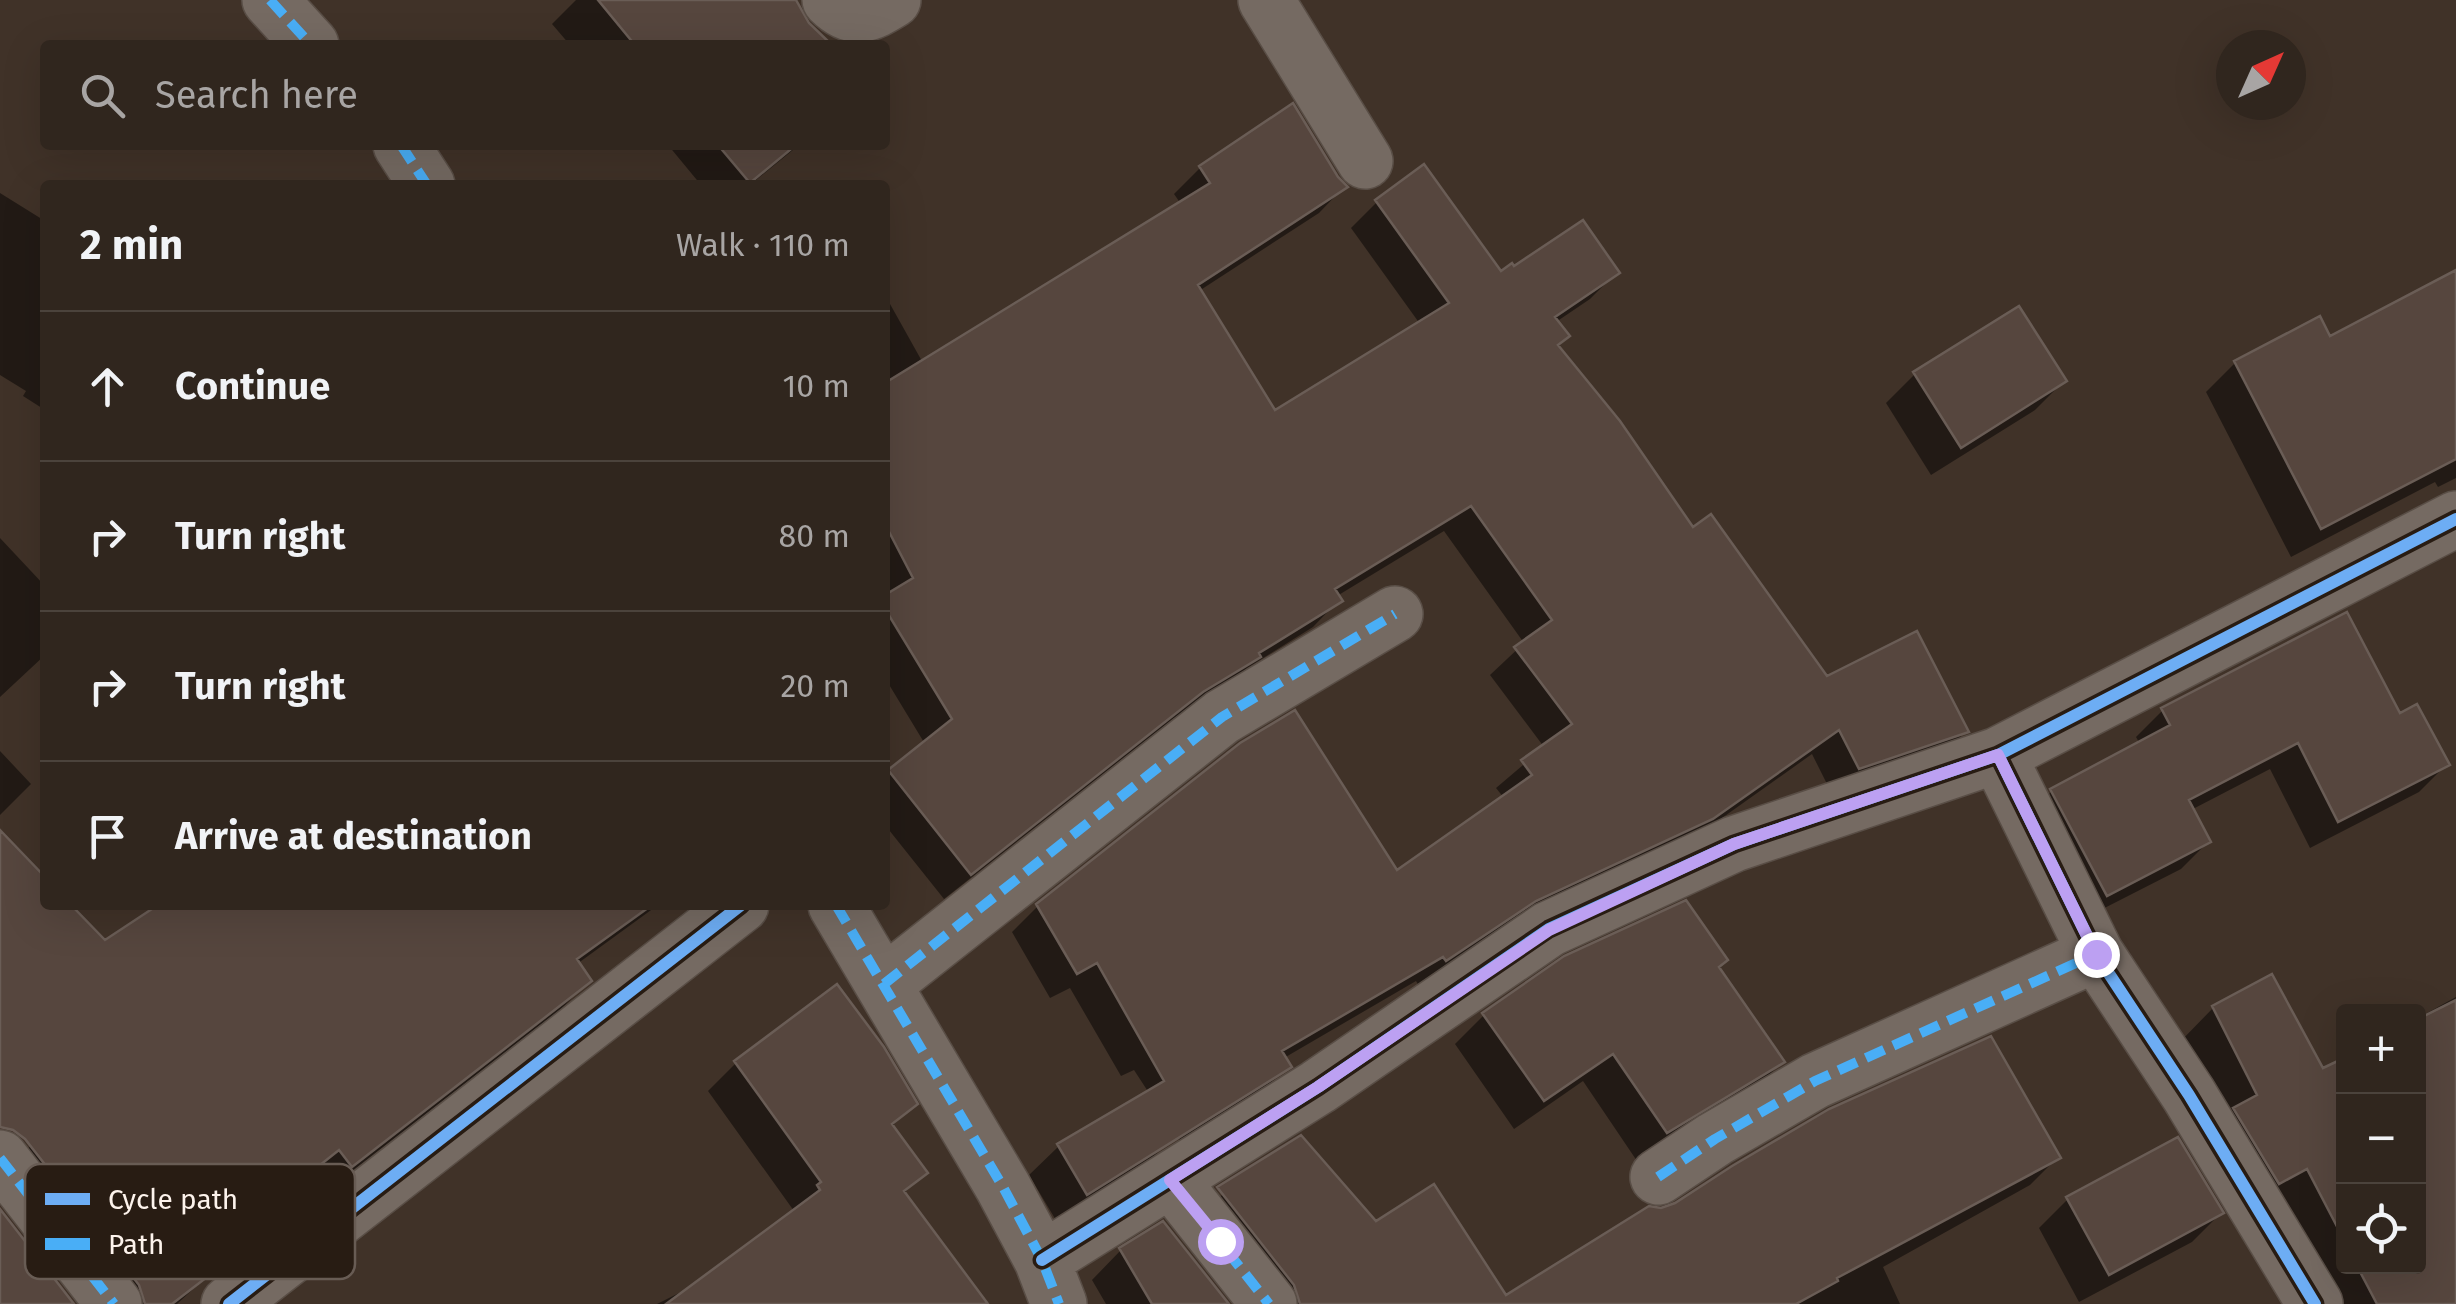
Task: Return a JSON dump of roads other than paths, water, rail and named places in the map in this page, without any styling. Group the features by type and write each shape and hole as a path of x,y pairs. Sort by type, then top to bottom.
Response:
{"street":[{"path":"270,0 306,40"},
{"path":"830,0 845,13 863,14 893,0"},
{"path":"1266,0 1365,162"},
{"path":"404,150 425,180"},
{"path":"839,910 1051,1282 1170,1180 1318,1087 1549,930 1734,844 1998,755 2456,519"},
{"path":"884,984 1222,717 1395,614"},
{"path":"1998,755 2096,954 2190,1095 2315,1304"},
{"path":"355,1206 734,910"},
{"path":"1658,1177 1815,1080 2096,954"},
{"path":"0,1158 25,1190"},
{"path":"1170,1180 1269,1304"},
{"path":"94,1279 114,1304"},
{"path":"229,1304 261,1279"}]}
